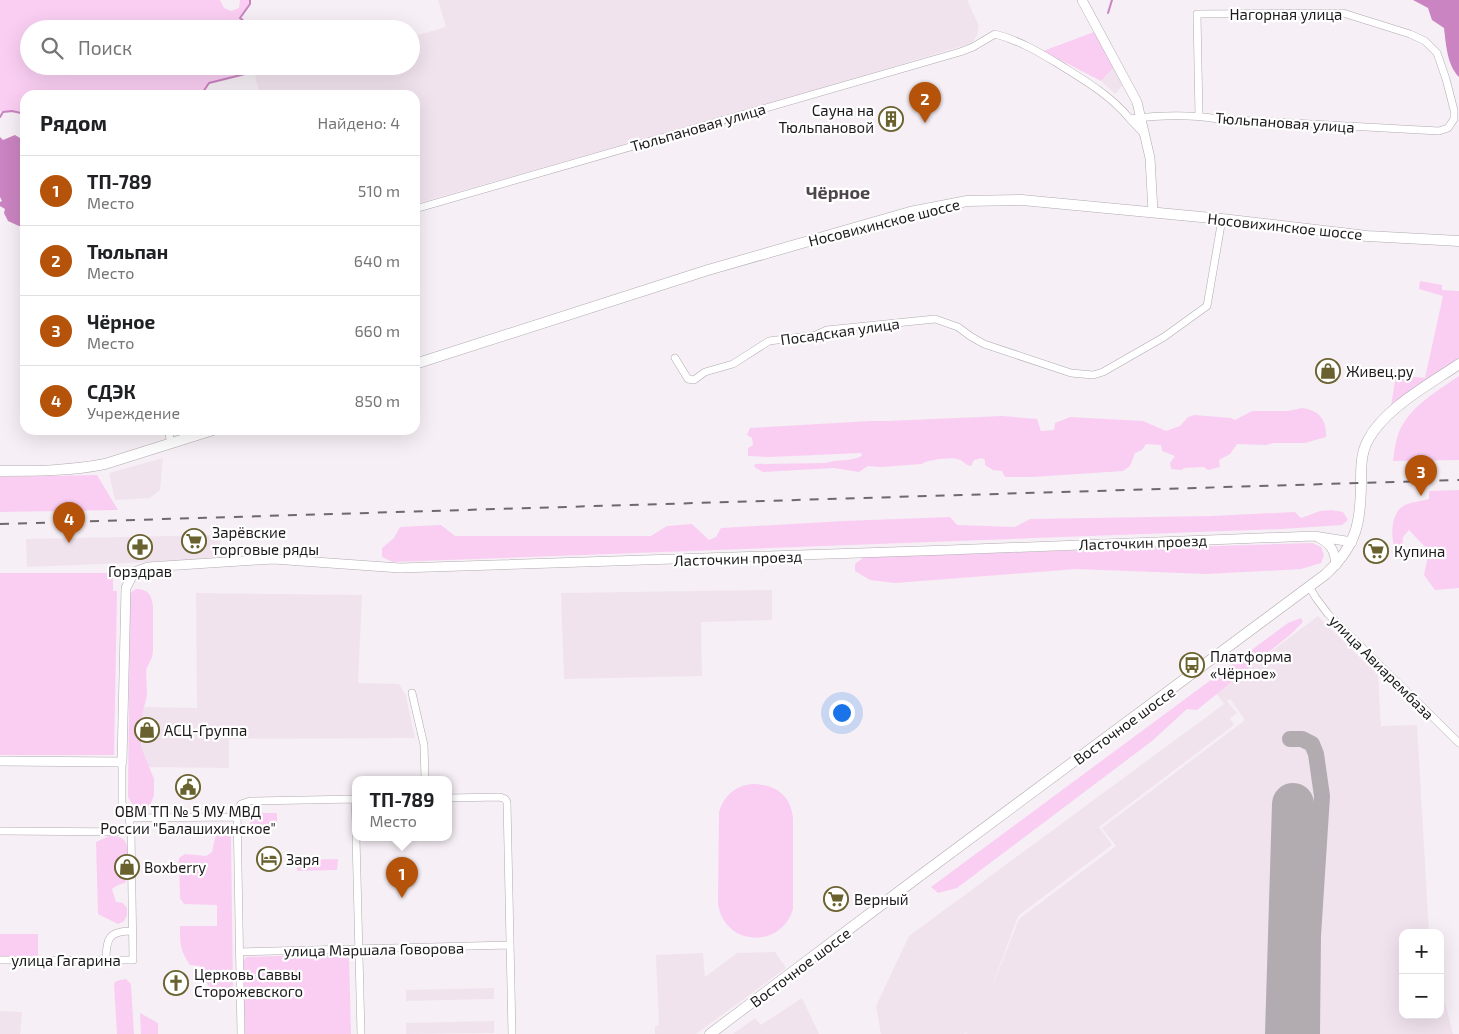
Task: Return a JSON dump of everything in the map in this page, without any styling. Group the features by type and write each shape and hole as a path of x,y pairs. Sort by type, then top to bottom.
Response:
{"main road":[{"name":"Носовихинское шоссе","path":"420,362 708,270 931,207 967,201 1005,199 1222,219 1367,236 1459,242"},
{"name":"Восточное шоссе","path":"710,1034 917,878 1310,588 1336,565 1352,542 1360,516 1363,451 1369,438 1378,426 1400,405 1459,364"},
{"path":"0,471 57,470 91,466 197,435"}],"street":[{"path":"1082,0 1132,91 1142,117 1151,168 1153,212"},
{"name":"Нагорная улица","path":"1199,116 1197,14 1343,12 1410,34 1425,41 1437,53 1454,110 1454,118 1450,126 1439,131"},
{"name":"Тюльпановая улица","path":"420,208 960,52 995,34 1024,44 1092,84 1108,96 1146,137"},
{"name":"Тюльпановая улица","path":"1130,119 1161,116 1199,116 1218,119 1439,131"},
{"name":"Посадская улица","path":"675,358 688,378 694,380 705,372 733,364 769,341 816,335 827,330 935,319 958,326 984,344 1072,373 1093,375 1103,372 1164,337 1207,306 1222,219"},
{"path":"169,435 171,443"},
{"path":"1314,536 1328,542 1333,549 1336,565"},
{"name":"Ласточкин проезд","path":"122,762 126,592 130,580 136,571 148,567 260,559 293,559 400,568 1314,536 1352,542"},
{"name":"улица Авиарембаза","path":"1310,588 1328,614 1459,743"},
{"path":"412,693 424,745 425,776"},
{"path":"0,761 122,762 122,803 131,832 132,930 120,931 110,937 106,947 106,960"},
{"path":"452,798 500,797 507,802 512,1034"},
{"path":"241,1034 237,810 242,804 250,801 352,799"},
{"path":"128,818 236,817"},
{"path":"0,831 131,832"},
{"path":"356,841 361,1034"},
{"name":"улица Гагарина","path":"0,960 133,960 132,930"},
{"name":"улица Маршала Говорова","path":"239,952 510,946"}],"shaded area":[{"path":"0,0 220,0 224,8 231,11 239,8 240,0 250,0 250,4 240,18 243,20 20,20 20,75 241,75 209,83 204,90 20,90 20,113 0,111"},
{"path":"438,0 967,0 979,26 977,35 972,43 420,203 420,90 259,90 255,76 257,75 420,75 420,34 446,27"},
{"path":"1413,0 1459,0 1459,77 1452,67 1446,47 1444,28 1432,20 1428,8"},
{"path":"1094,32 1114,67 1101,81 1043,51"},
{"path":"1114,67 1123,85 1115,94 1101,81"},
{"path":"15,135 20,138 20,226 8,221 4,213 5,209 0,206 2,201 0,197 0,137 3,140"},
{"path":"1420,281 1442,285 1442,290 1459,291 1459,359 1391,406 1396,375 1425,378 1443,296 1419,289"},
{"path":"1459,376 1459,460 1393,461 1397,438 1407,418 1422,402"},
{"path":"1302,408 1313,411 1321,417 1325,426 1326,437 1305,443 1237,444 1230,454 1219,460 1220,467 1208,470 1204,467 1184,468 1182,470 1171,469 1170,463 1175,456 1162,451 1161,445 1146,444 1142,450 1135,453 1130,466 1123,471 1032,477 1005,477 1002,471 993,470 985,465 985,460 982,458 974,460 971,466 957,459 946,458 922,464 868,466 859,472 834,468 763,472 754,467 755,464 826,463 862,456 861,453 770,457 748,456 748,448 753,445 752,438 747,435 750,428 1002,416 1037,419 1041,431 1054,430 1055,423 1070,417 1143,421 1166,431 1180,426 1188,417 1195,415 1235,420 1252,411 1288,411"},
{"path":"163,458 160,490 150,498 115,500 109,473"},
{"path":"97,475 118,510 0,512 0,477"},
{"path":"1459,490 1459,588 1435,590 1424,575 1429,551 1409,530 1403,537 1402,550 1396,551 1392,533 1394,519 1396,513 1405,505 1429,499 1429,491"},
{"path":"1320,511 1343,512 1348,520 1342,525 1282,529 393,562 382,557 382,548 394,538 400,527 441,525 455,536 651,536 667,526 692,524 709,540 716,537 721,528 844,521 950,517 957,525 1015,527 1030,519 1211,516 1295,512 1301,518"},
{"path":"220,535 220,559 27,567 26,539"},
{"path":"1312,543 1321,547 1324,555 1321,563 1301,569 1207,574 1076,569 895,583 870,580 855,571 855,564 864,557"},
{"path":"0,573 113,573 113,591 117,591 114,755 0,755"},
{"path":"136,589 144,590 149,594 153,607 153,651 146,670 147,695 142,716 141,747 154,779 154,795 149,808 142,810 135,809 128,797 130,593"},
{"path":"772,590 772,620 701,622 702,676 564,679 561,593"},
{"path":"196,593 362,595 358,683 399,684 406,696 415,738 229,739 229,768 140,767 139,707 197,708"},
{"path":"1318,616 1378,675 1381,726 1417,725 1429,929 1399,929 1399,1019 1444,1019 1444,998 1453,1034 965,1034 969,1031 963,1034 881,1034 876,1006 909,936 1224,704 1216,693","holes":["1230,699 1245,720 1102,828 1116,846 1019,919 990,992 1018,916 1112,845 1099,827 1234,725 1230,718 1237,713 1227,701"]},
{"path":"1301,618 1303,622 1291,634 1197,710 1187,709 1152,741 957,888 938,893 931,887 1288,623"},
{"path":"752,784 768,786 780,792 789,803 793,818 793,909 787,922 777,931 765,936 753,937 741,935 730,928 722,917 718,903 719,812 731,792"},
{"path":"250,813 277,813 277,826 250,827"},
{"path":"227,831 231,837 233,993 213,993 202,975 200,966 190,965 182,951 180,926 217,926 217,905 184,904 180,898 179,858 185,854 206,856 212,852 215,838 219,832"},
{"path":"109,836 123,839 128,849 128,860 124,864 128,877 125,883 112,889 116,902 123,903 127,908 127,915 124,921 118,924 98,914 96,842"},
{"path":"338,859 337,870 297,871 297,860"},
{"path":"0,934 38,934 38,957 0,957"},
{"path":"775,952 786,968 696,1034 655,1034 655,1026 659,1025 656,955 703,953 705,977 737,953"},
{"path":"346,954 349,958 351,1034 245,1034 243,963 246,957"},
{"path":"126,979 131,984 134,1034 117,1034 114,984 116,981"},
{"path":"494,988 494,999 406,1001 406,990"},
{"path":"802,998 819,1034 733,1034 755,1018 761,1025"},
{"path":"0,1011 22,1012 20,1034 0,1034"},
{"path":"140,1013 158,1023 158,1034 141,1034"},
{"path":"494,1021 494,1033 406,1034 406,1023"}],"waterway":[{"path":"243,20 240,18 250,4 250,0"},
{"path":"1108,13 1112,0"},
{"path":"204,90 209,83 241,75"},
{"path":"0,117 3,112 20,113"}],"taxiway":[{"path":"1290,739 1302,739 1312,744 1316,754 1322,796 1313,936 1312,1034"}],"runway":[{"path":"1286,1034 1293,804"}],"railway":[{"path":"0,524 1459,480"}],"place":[{"name":"Сауна на Тюльпановой","path":"891,119"},
{"name":"Тюльпан","path":"925,123"},
{"name":"Живец.ру","path":"1328,371"},
{"name":"Чёрное","path":"1421,496"},
{"name":"Зарёвские торговые ряды","path":"194,541"},
{"name":"СДЭК","path":"69,543"},
{"name":"Горздрав","path":"140,547"},
{"name":"Купина","path":"1376,551"},
{"name":"Платформа «Чёрное»","path":"1192,665"},
{"name":"АСЦ-Группа","path":"147,730"},
{"name":"ОВМ ТП № 5 МУ МВД России \"Балашихинское\"","path":"188,787"},
{"name":"Заря","path":"269,859"},
{"name":"Boxberry","path":"127,867"},
{"name":"ТП-789","path":"402,898"},
{"name":"Верный","path":"836,899"},
{"name":"Церковь Саввы Сторожевского","path":"176,983"}],"district":[{"name":"Чёрное","path":"838,192"}]}
